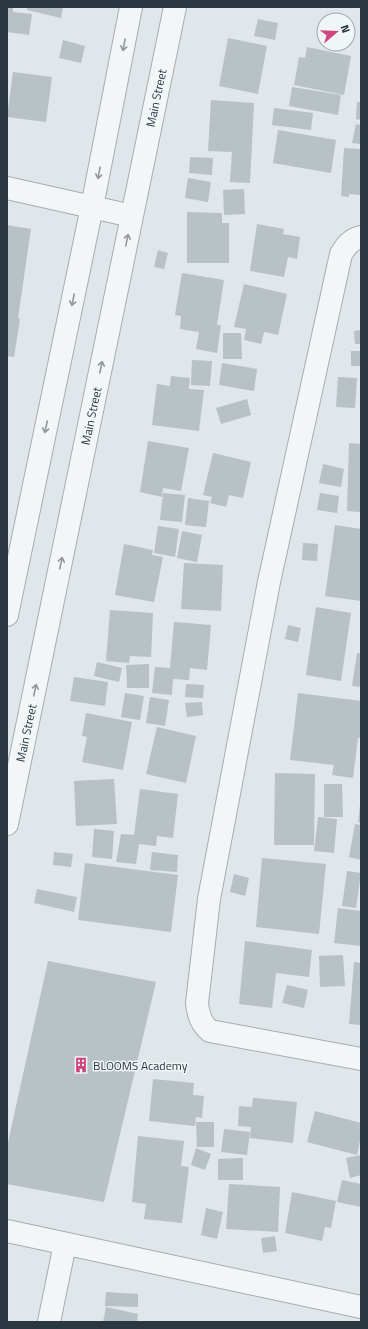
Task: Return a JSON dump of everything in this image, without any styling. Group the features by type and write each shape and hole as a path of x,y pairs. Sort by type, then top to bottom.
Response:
{"street":[{"path":"7,616 92,208 131,7"},
{"name":"Main Street","path":"7,824 175,7"},
{"path":"7,188 132,216"},
{"path":"361,237 352,240 341,254 269,582 209,899 197,1003 198,1014 201,1022 210,1032 361,1059"},
{"path":"7,1231 361,1307"},
{"path":"48,1322 65,1244"}],"building":[{"path":"7,7 13,7 13,12 32,14 29,35 7,32"},
{"path":"27,7 63,7 61,18 27,10"},
{"path":"258,19 278,23 275,40 254,36"},
{"path":"228,38 267,46 258,94 219,86"},
{"path":"63,40 85,46 81,63 59,58"},
{"path":"307,47 316,49 316,52 331,52 351,56 344,95 294,85 299,57 305,58"},
{"path":"13,72 52,77 46,122 7,117"},
{"path":"292,87 341,95 338,115 289,106"},
{"path":"211,100 254,103 250,183 230,182 232,152 208,151"},
{"path":"357,102 361,102 361,120 356,119"},
{"path":"274,108 313,113 311,130 272,125"},
{"path":"356,124 361,125 361,144 352,143"},
{"path":"278,130 336,140 331,173 273,163"},
{"path":"344,148 361,149 361,195 349,194 349,197 341,196"},
{"path":"190,157 213,158 212,175 189,173"},
{"path":"188,178 211,182 208,202 185,198"},
{"path":"244,189 245,214 224,215 223,190"},
{"path":"187,212 222,213 222,223 229,223 229,263 187,263"},
{"path":"257,224 284,229 283,234 300,237 297,259 288,257 284,277 250,271"},
{"path":"7,225 31,229 14,357 7,356"},
{"path":"158,250 168,253 164,269 154,267"},
{"path":"182,273 224,280 217,325 221,325 217,353 196,349 199,332 180,329 181,316 175,315"},
{"path":"244,284 287,294 278,335 264,332 261,344 244,340 246,329 234,327"},
{"path":"361,330 361,344 355,344 354,331"},
{"path":"223,333 241,333 242,359 223,359"},
{"path":"351,351 361,351 361,366 351,366"},
{"path":"192,360 212,361 210,386 191,385"},
{"path":"222,363 257,369 254,391 219,385"},
{"path":"171,376 190,378 189,389 204,390 199,431 152,425 157,384 170,386"},
{"path":"338,377 357,378 355,408 336,407"},
{"path":"247,399 251,415 221,424 216,408"},
{"path":"148,441 189,448 181,491 163,488 162,497 140,492"},
{"path":"349,443 361,444 361,512 347,511"},
{"path":"213,453 251,462 243,498 229,495 226,507 210,503 212,497 203,495"},
{"path":"323,464 344,469 341,487 319,483"},
{"path":"163,493 185,495 182,522 160,520"},
{"path":"320,493 339,496 337,513 317,510"},
{"path":"188,498 209,501 206,527 185,525"},
{"path":"335,525 361,529 361,601 325,596"},
{"path":"158,526 179,529 175,557 154,553"},
{"path":"182,531 202,535 197,562 177,558"},
{"path":"303,543 318,544 317,561 302,560"},
{"path":"124,544 153,550 152,555 163,557 154,602 115,595"},
{"path":"184,563 223,565 221,611 181,609"},
{"path":"316,607 351,613 341,681 306,675"},
{"path":"110,610 153,613 151,657 130,656 129,663 106,661"},
{"path":"174,622 211,625 207,670 190,668 189,680 173,679 172,695 152,693 155,667 170,668"},
{"path":"288,625 301,628 298,642 285,639"},
{"path":"357,653 361,653 361,687 352,686"},
{"path":"97,662 122,668 119,682 94,676"},
{"path":"149,664 149,688 127,688 126,665"},
{"path":"74,677 108,682 105,706 70,701"},
{"path":"186,684 204,685 203,698 185,697"},
{"path":"125,693 144,696 140,720 121,717"},
{"path":"298,693 361,701 361,738 358,738 353,778 332,775 334,765 290,760"},
{"path":"150,697 169,700 165,726 146,723"},
{"path":"202,702 203,715 187,717 185,703"},
{"path":"86,713 132,722 123,770 82,762 87,737 82,736"},
{"path":"157,727 196,736 186,783 146,774"},
{"path":"275,773 315,774 314,845 274,845"},
{"path":"114,779 117,824 76,826 74,781"},
{"path":"324,784 342,784 343,817 324,817"},
{"path":"140,789 178,794 173,838 157,836 156,846 139,844 136,864 116,862 121,834 134,835"},
{"path":"361,805 361,823 358,822"},
{"path":"318,817 337,819 334,853 314,851"},
{"path":"355,824 361,825 361,860 349,857"},
{"path":"94,829 114,831 112,859 92,857"},
{"path":"54,852 73,854 71,867 53,865"},
{"path":"152,852 178,855 177,872 150,870"},
{"path":"262,858 326,864 319,934 256,927"},
{"path":"85,863 178,875 171,932 78,920"},
{"path":"347,871 361,873 356,908 342,906"},
{"path":"234,874 249,878 245,896 230,892"},
{"path":"37,889 77,897 74,912 34,903"},
{"path":"338,908 361,911 361,946 334,943"},
{"path":"245,941 312,950 309,977 276,973 272,1008 239,1004"},
{"path":"343,955 345,986 320,987 319,956"},
{"name":"BLOOMS Academy","path":"48,961 156,982 104,1202 7,1184 7,1147"},
{"path":"354,962 361,963 361,1025 349,1024"},
{"path":"287,985 308,990 304,1008 282,1003"},
{"path":"153,1079 194,1083 193,1095 204,1096 202,1118 196,1117 195,1126 149,1121"},
{"path":"253,1098 297,1102 293,1143 250,1138 251,1127 238,1126 239,1106 252,1107"},
{"path":"315,1111 361,1123 361,1136 357,1155 307,1142"},
{"path":"196,1122 214,1122 214,1147 197,1147"},
{"path":"224,1129 250,1132 247,1155 221,1152"},
{"path":"138,1136 184,1141 181,1166 189,1167 182,1223 144,1219 146,1204 132,1202"},
{"path":"196,1148 211,1154 205,1170 191,1165"},
{"path":"361,1155 361,1175 350,1178 346,1158"},
{"path":"243,1158 243,1180 218,1180 218,1159"},
{"path":"342,1180 361,1184 361,1207 337,1202"},
{"path":"229,1184 280,1187 278,1232 226,1229"},
{"path":"292,1192 336,1201 331,1228 325,1227 322,1241 285,1233"},
{"path":"206,1208 223,1212 217,1239 201,1235"},
{"path":"275,1236 277,1251 263,1253 261,1238"},
{"path":"106,1292 138,1294 138,1307 105,1306"},
{"path":"106,1307 138,1314 137,1322 103,1322"}],"place":[{"name":"BLOOMS Academy","path":"81,1065"}]}
